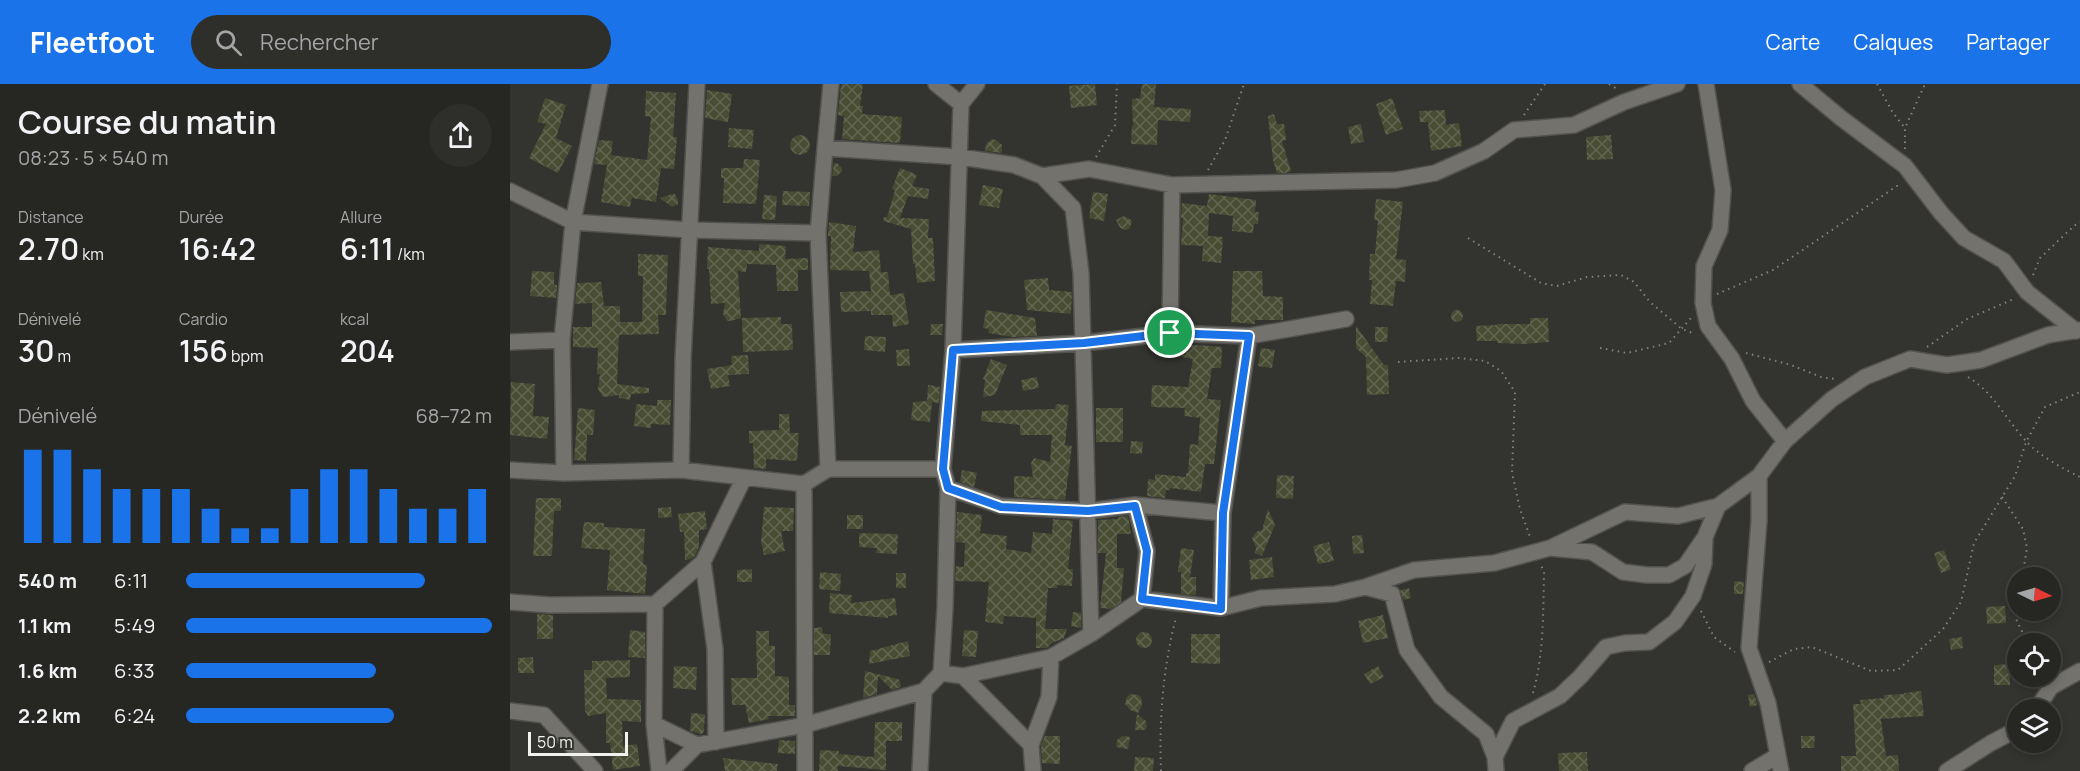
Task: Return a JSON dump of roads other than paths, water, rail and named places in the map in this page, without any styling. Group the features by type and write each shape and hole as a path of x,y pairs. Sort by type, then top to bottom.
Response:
{"street":[{"path":"681,470 683,359 697,84"},
{"path":"828,469 818,233 831,84"},
{"path":"936,84 961,104"},
{"path":"654,724 697,745 716,742 805,725 924,691 941,673 948,488 943,469 953,350 961,104 977,84"},
{"path":"1042,176 1089,169 1172,185 1396,180 1435,173 1484,151 1514,130 1574,125 1624,102 1677,84"},
{"path":"1706,84 1724,190 1720,230 1704,266 1703,303 1708,326 1732,358 1753,401 1785,441"},
{"path":"1800,84 1841,118 1905,165 1941,213 1964,238 2004,261 2027,292 2078,330"},
{"path":"564,473 561,340 573,222 597,85"},
{"path":"825,148 960,157 1014,165 1042,176 1073,208 1082,273 1091,634"},
{"path":"1170,333 1173,255 1172,185"},
{"path":"510,191 573,222 690,230 818,233"},
{"path":"953,350 1084,343 1170,333 1249,336 1346,319"},
{"path":"941,673 963,676 1051,657 1091,634 1142,599 1221,609 1262,598 1335,594 1365,587 1414,570 1494,562 1543,550 1625,512 1678,516 1718,506 1759,476 1785,441 1832,399 1864,377 1910,359 1947,365 1981,360 2048,335 2078,330"},
{"path":"1221,609 1223,513 1249,336"},
{"path":"510,342 561,340"},
{"path":"510,470 564,473 681,470 804,484 828,469 943,469"},
{"path":"1759,476 1759,521 1749,648 1768,703 1781,771"},
{"path":"510,602 550,605 656,604 703,562 744,478"},
{"path":"804,484 805,771"},
{"path":"948,488 1001,507 1088,511 1135,506 1223,513"},
{"path":"1135,506 1147,551 1142,599"},
{"path":"1543,550 1592,552 1623,572 1670,575 1685,566 1705,537 1718,506"},
{"path":"1495,764 1513,721 1560,696 1606,647 1649,642 1675,622 1693,596 1704,564 1705,537"},
{"path":"703,562 715,649 716,742"},
{"path":"1365,587 1392,594 1407,650 1441,697 1486,734 1495,764"},
{"path":"656,604 654,724 658,771"},
{"path":"1033,771 1031,745 1049,697 1051,657"},
{"path":"2043,699 2051,687 2080,670"},
{"path":"963,676 1031,745"},
{"path":"920,771 924,691"},
{"path":"510,711 544,715 595,771"},
{"path":"1947,771 2007,735"},
{"path":"671,771 697,745"},
{"path":"1752,771 1777,756"}]}
